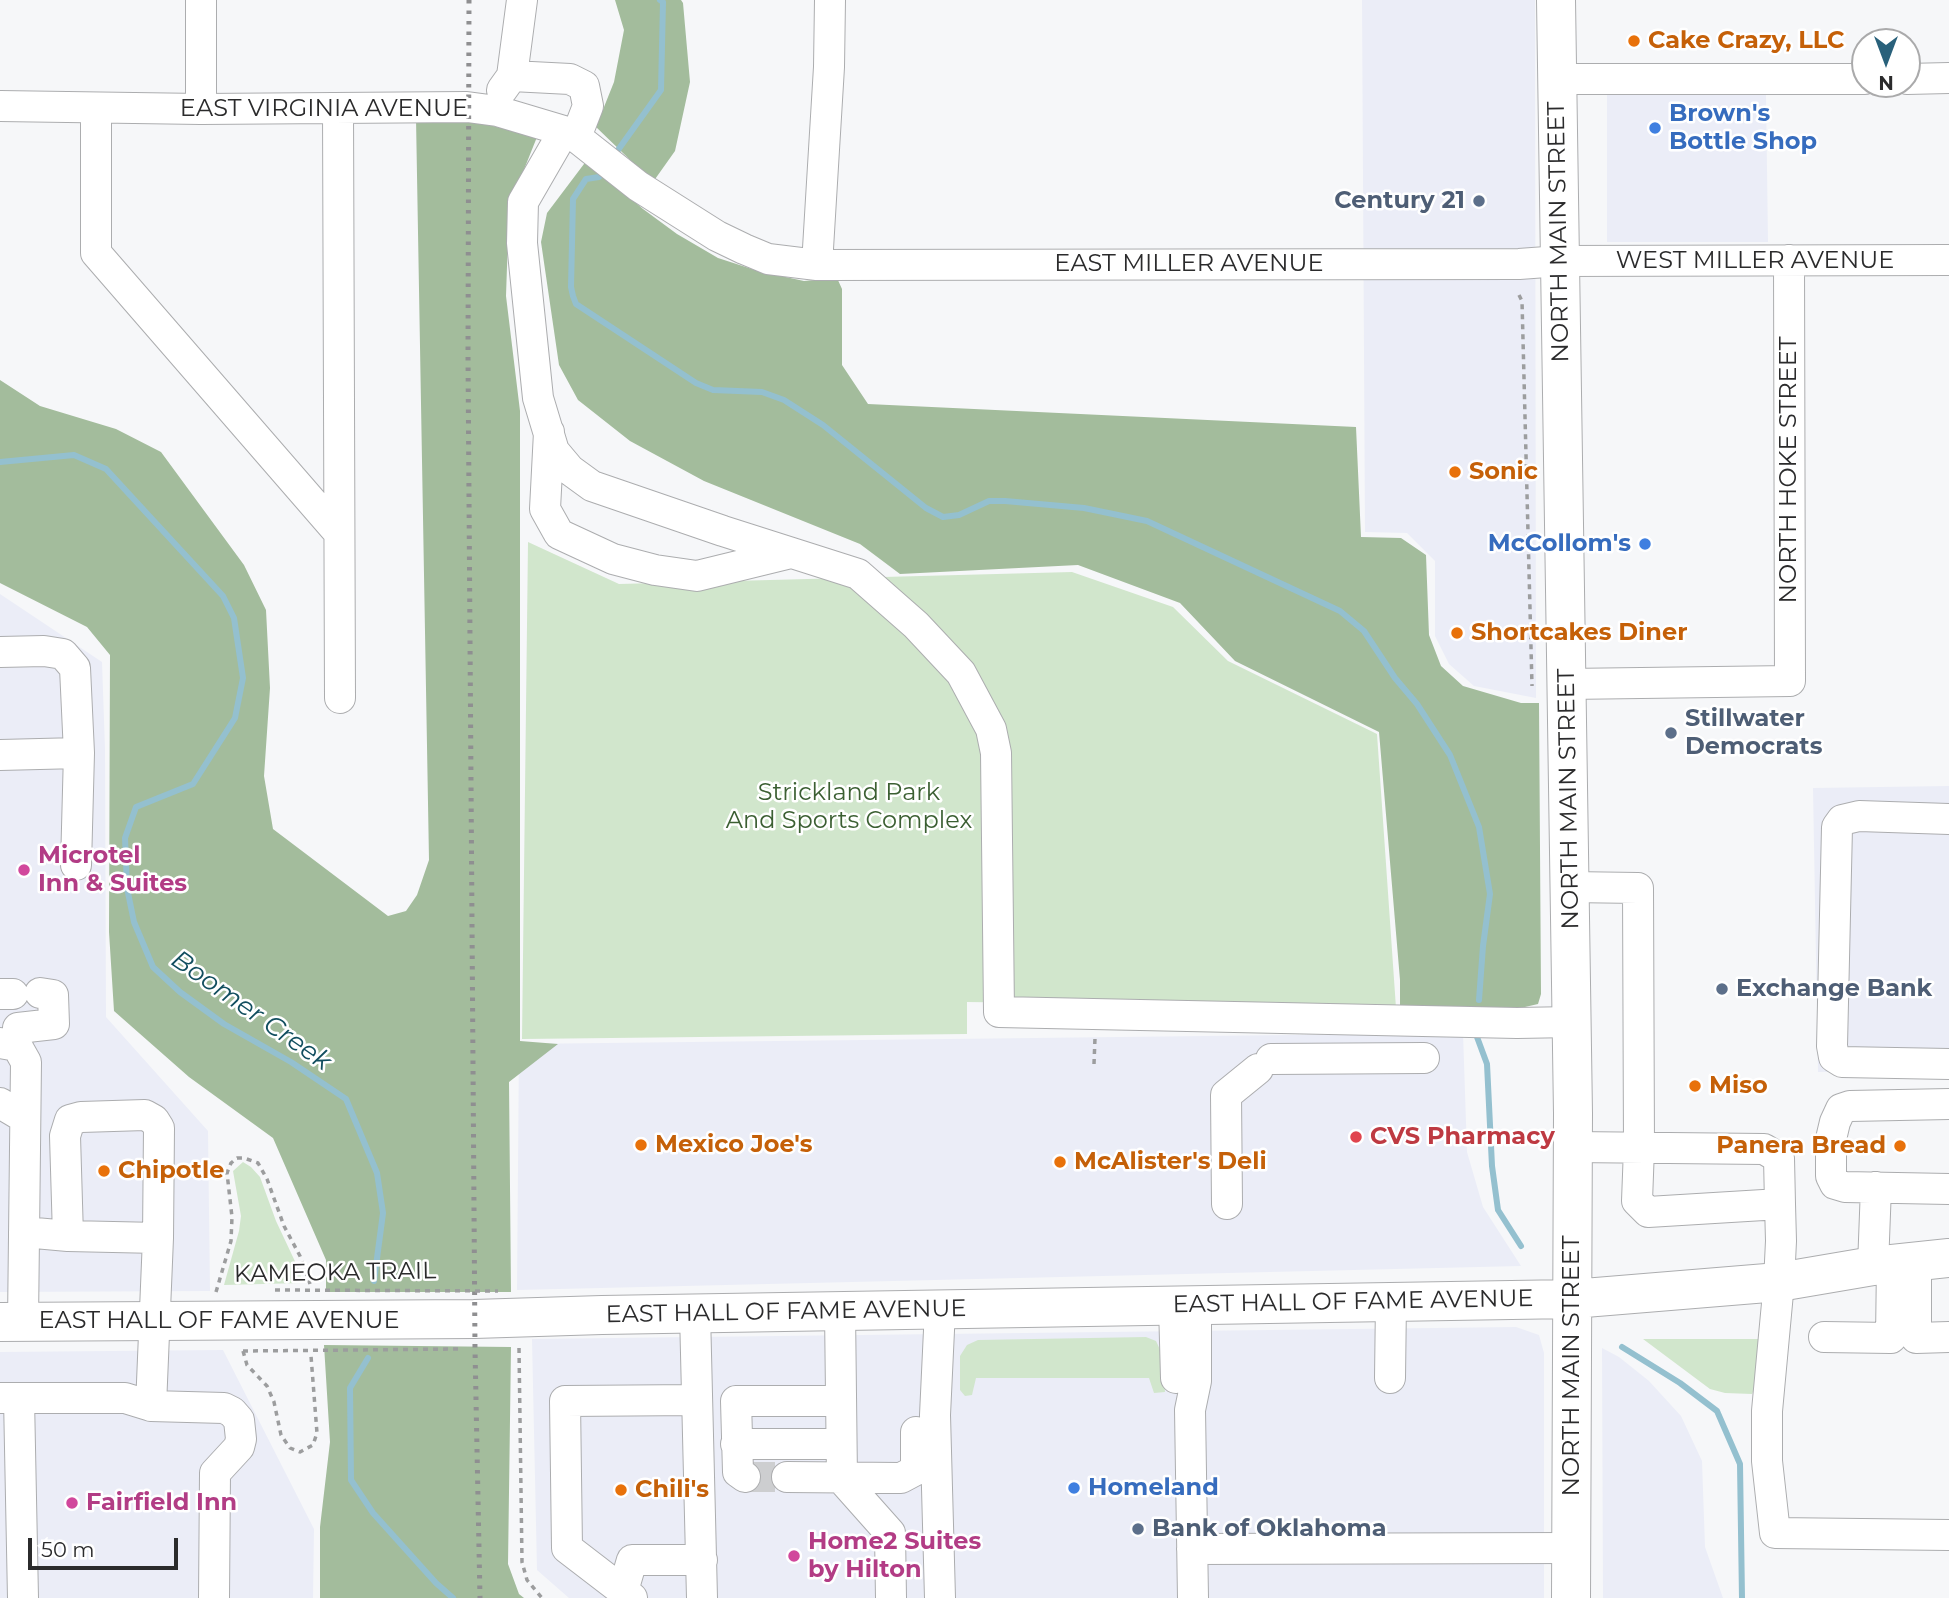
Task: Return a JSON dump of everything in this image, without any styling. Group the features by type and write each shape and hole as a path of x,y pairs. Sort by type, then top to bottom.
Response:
{"main road":[{"name":"NORTH MAIN STREET","path":"1556,0 1560,261 1550,685 1570,887 1573,1147 1571,1598"},
{"name":"EAST HALL OF FAME AVENUE","path":"11,1322 474,1319 1572,1299 1779,1282 1907,1262"}],"street":[{"path":"201,0 201,109"},
{"path":"497,111 501,93 512,76 522,0"},
{"path":"817,265 829,67 830,0"},
{"path":"512,76 570,79 584,86 588,106 523,202 522,243 538,398 554,451 570,470 592,486 858,574 916,625 961,673 991,729 996,753 999,1012 1572,1022"},
{"path":"1921,79 1949,78"},
{"path":"1557,79 1851,79"},
{"name":"EAST VIRGINIA AVENUE","path":"0,106 201,109 467,107 497,111 570,134 603,156 638,186 717,236 744,249 768,259 817,265"},
{"path":"96,108 96,253 339,533"},
{"path":"338,109 340,698"},
{"name":"NORTH HOKE STREET","path":"1550,685 1790,681 1788,260"},
{"name":"WEST MILLER AVENUE","path":"1560,261 1949,260"},
{"name":"EAST MILLER AVENUE","path":"817,265 1519,264 1560,261"},
{"path":"549,432 545,509 559,534 613,559 655,570 697,576 791,553"},
{"path":"0,652 44,651 63,654 75,668 79,753 76,865"},
{"path":"0,755 79,753"},
{"path":"1949,819 1859,816 1842,820 1837,827 1832,1046 1834,1057 1842,1062 1949,1064"},
{"path":"1570,887 1638,888 1637,1201 1648,1212 1780,1204"},
{"path":"11,1322 25,1118 26,1062 13,1015"},
{"path":"1227,1204 1226,1095 1264,1064 1424,1058"},
{"path":"0,1103 25,1118"},
{"path":"1949,1104 1850,1106 1841,1109 1832,1139 1832,1176 1835,1184 1845,1187 1949,1189"},
{"path":"68,1236 65,1136 71,1120 80,1117 145,1115 154,1120 159,1128 158,1238 151,1406"},
{"path":"1573,1147 1764,1149 1779,1158 1782,1241 1767,1411 1767,1461 1775,1533 1949,1535"},
{"path":"1876,1187 1907,1262 1916,1338 1949,1337"},
{"path":"16,1239 68,1236 158,1238"},
{"path":"1824,1337 1891,1338 1907,1262"},
{"path":"1390,1378 1391,1301"},
{"path":"1185,1305 1196,1381 1190,1410 1193,1598"},
{"path":"940,1309 935,1415 940,1598"},
{"path":"840,1311 842,1479 890,1533 891,1598"},
{"path":"695,1313 702,1598"},
{"path":"787,1477 901,1478 916,1470 916,1401 937,1382"},
{"path":"23,1598 10,1398 125,1398 151,1406 224,1408 232,1412 239,1420 241,1439 239,1447 215,1473 214,1598"},
{"path":"628,1595 567,1548 565,1401 696,1400"},
{"path":"746,1477 738,1472 736,1401 841,1401"},
{"path":"736,1444 841,1444"},
{"path":"1192,1549 1571,1548"},
{"path":"628,1595 632,1560 702,1560"}],"path":[{"path":"1519,295 1522,301 1550,685"},
{"path":"1094,1064 1095,1038"},
{"name":"KAMEOKA TRAIL","path":"227,1292 216,1292 231,1241 232,1217 227,1173 230,1163 237,1157 258,1163 310,1284"},
{"name":"KAMEOKA TRAIL","path":"275,1290 498,1291"},
{"path":"509,1348 520,1348 522,1562 527,1580 542,1598"},
{"path":"311,1356 317,1433 313,1445 300,1452 290,1448 281,1435 274,1402 267,1386 247,1365 243,1352 461,1349"}],"shaded area":[{"path":"1362,0 1535,0 1536,698 1474,686 1449,664 1435,636 1435,561 1407,533 1365,532"},
{"path":"1607,94 1766,95 1768,242 1607,242"},
{"path":"0,594 102,662 106,1017 208,1131 210,1291 0,1292"},
{"path":"1949,786 1949,1070 1818,1072 1813,788"},
{"path":"1463,1033 1467,1152 1483,1207 1521,1266 517,1290 519,1044"},
{"path":"1516,1327 1539,1335 1544,1353 1544,1598 569,1598 537,1570 532,1339"},
{"path":"1602,1348 1619,1357 1649,1381 1681,1416 1702,1461 1705,1547 1723,1598 1603,1598"},
{"path":"223,1350 314,1529 313,1598 0,1598 0,1352"}],"green space":[{"path":"615,0 681,0 683,3 690,82 675,151 653,182 596,127 614,82 624,30"},
{"path":"416,118 461,118 537,137 509,207 506,296 520,411 520,1041 558,1044 509,1082 511,1292 326,1292 326,1260 273,1138 189,1077 114,1011 109,932 110,655 87,627 0,583 0,380 40,406 116,429 161,452 244,565 266,610 270,688 264,776 273,829 388,916 406,911 417,895 429,860"},
{"path":"587,160 643,209 677,234 718,258 758,271 804,281 837,278 842,289 842,365 868,404 1356,427 1361,537 1401,538 1426,555 1429,635 1441,666 1463,686 1521,703 1539,703 1541,994 1538,1004 1512,1010 1400,1007 1379,732 1235,661 1180,603 1078,565 900,574 860,544 704,481 630,441 578,400 559,365 541,242 547,213"},
{"name":"Strickland Park And Sports Complex","path":"528,542 619,584 1072,572 1173,607 1228,661 1377,734 1396,1008 967,1002 967,1034 522,1039"},
{"path":"243,1162 260,1177 276,1221 300,1272 302,1283 224,1285 241,1216 233,1171"},
{"path":"1146,1337 1156,1341 1162,1354 1165,1392 1154,1393 1149,1378 976,1378 972,1395 965,1396 960,1390 960,1356 967,1345 978,1340"},
{"path":"1643,1339 1758,1339 1758,1381 1752,1394 1725,1393 1710,1389"},
{"path":"324,1345 511,1347 508,1564 519,1594 524,1598 320,1598 320,1527 330,1442"}],"waterway":[{"path":"613,157 661,90 663,2 660,0"},
{"path":"605,168 599,177 586,179 573,199 571,287 576,304 696,383 713,390 762,392 784,400 823,425 926,508 943,517 959,515 989,501 1005,501 1084,508 1147,521 1340,611 1364,631 1450,755 1479,827 1490,894 1479,1000"},
{"name":"Boomer Creek","path":"0,462 74,455 106,469 223,596 234,618 243,678 235,718 193,784 136,807 125,838 127,888 134,922 153,967 180,992 224,1024 291,1062 346,1099 377,1173 383,1213 374,1281"},
{"path":"1477,1037 1487,1064 1492,1166 1498,1210 1521,1246"},
{"path":"1622,1347 1680,1383 1717,1411 1740,1464 1742,1598"},
{"name":"Boomer Creek","path":"368,1358 350,1388 351,1480 373,1513 453,1598"}],"tunnel":[{"path":"745,1477 787,1477"}],"railway":[{"path":"469,0 468,355 475,1349 480,1598"}],"place":[{"name":"Cake Crazy, LLC","path":"1634,41"},
{"name":"Brown's Bottle Shop","path":"1655,128"},
{"name":"Century 21","path":"1479,201"},
{"name":"Sonic","path":"1455,472"},
{"name":"McCollom's","path":"1645,544"},
{"name":"Shortcakes Diner","path":"1457,633"},
{"name":"Stillwater Democrats","path":"1671,733"},
{"name":"Microtel Inn & Suites","path":"24,870"},
{"name":"Exchange Bank","path":"1722,989"},
{"name":"Miso","path":"1695,1086"},
{"name":"CVS Pharmacy","path":"1356,1137"},
{"name":"Mexico Joe's","path":"641,1145"},
{"name":"Panera Bread","path":"1900,1146"},
{"name":"McAlister's Deli","path":"1060,1162"},
{"name":"Chipotle","path":"104,1171"},
{"name":"Homeland","path":"1074,1488"},
{"name":"Chili's","path":"621,1490"},
{"name":"Fairfield Inn","path":"72,1503"},
{"name":"Bank of Oklahoma","path":"1138,1529"},
{"name":"Home2 Suites by Hilton","path":"794,1556"}]}
